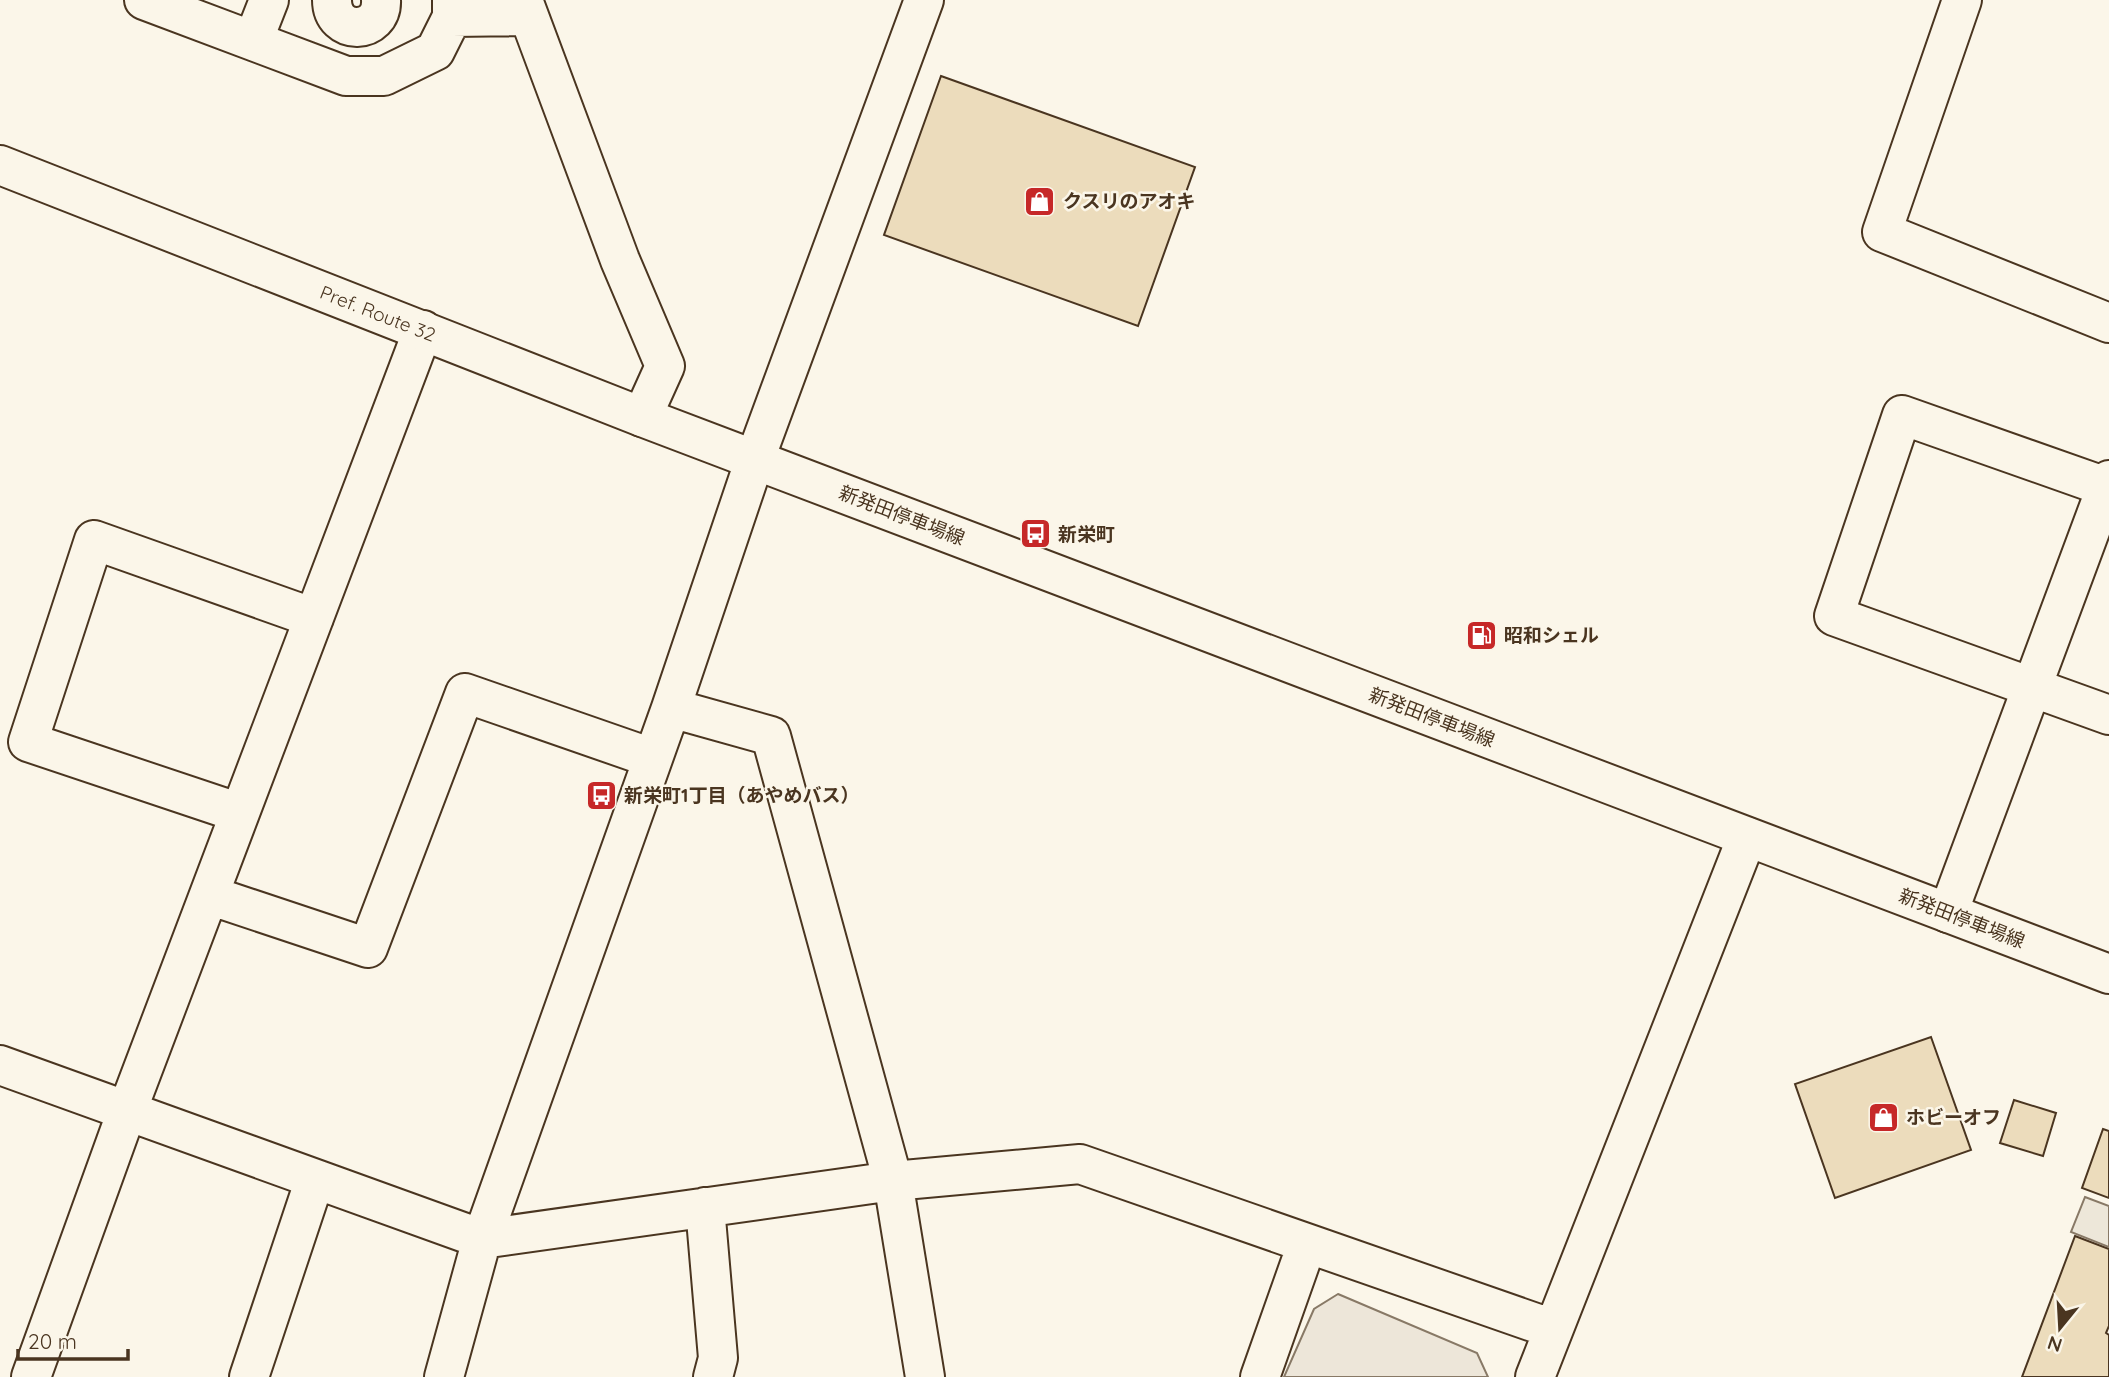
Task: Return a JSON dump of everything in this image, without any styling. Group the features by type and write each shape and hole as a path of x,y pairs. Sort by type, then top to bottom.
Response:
{"street":[{"path":"144,0 346,76 384,76 435,51 452,9 525,8 620,260 666,366 642,416"},
{"path":"253,41 270,0"},
{"path":"331,0 332,9 338,19 347,26 359,28 378,15 381,0"},
{"path":"444,1377 482,1239 671,708 755,459 925,0"},
{"path":"1962,0 1882,232 2109,323"},
{"name":"Pref. Route 32","path":"0,165 755,459"},
{"path":"31,1377 127,1111 423,330"},
{"path":"1948,913 2032,688 2108,485 1902,415 1834,616 2032,688 2109,716"},
{"name":"新発田停車場線","path":"755,459 2109,974"},
{"path":"240,813 28,742 94,540 314,618"},
{"path":"209,895 368,948 465,693 653,758"},
{"path":"671,708 771,736 893,1181 925,1377"},
{"path":"1535,1377 1746,837"},
{"path":"0,1065 482,1239 893,1181 1080,1164 1553,1329"},
{"path":"249,1377 315,1179"},
{"path":"705,1208 718,1358 713,1377"},
{"path":"1260,1377 1307,1244"}],"shaded area":[{"path":"2085,1197 2109,1206 2109,1247 2071,1232"},
{"path":"1338,1294 1477,1353 1488,1377 1284,1377 1314,1309"}],"building":[{"name":"クスリのアオキ","path":"941,76 1195,167 1138,326 884,235"},
{"name":"ホビーオフ","path":"1931,1037 1971,1150 1835,1198 1795,1084"},
{"path":"2014,1100 2056,1113 2043,1156 2000,1143"},
{"path":"2103,1129 2109,1131 2109,1198 2082,1188"},
{"path":"2075,1236 2109,1249 2109,1326 2106,1333 2109,1335 2109,1377 2022,1377"}],"place":[{"name":"クスリのアオキ","path":"1040,201"},
{"name":"新栄町","path":"1035,534"},
{"name":"昭和シェル","path":"1481,635"},
{"name":"新栄町1丁目（あやめバス）","path":"601,795"},
{"name":"ホビーオフ","path":"1883,1117"}]}
